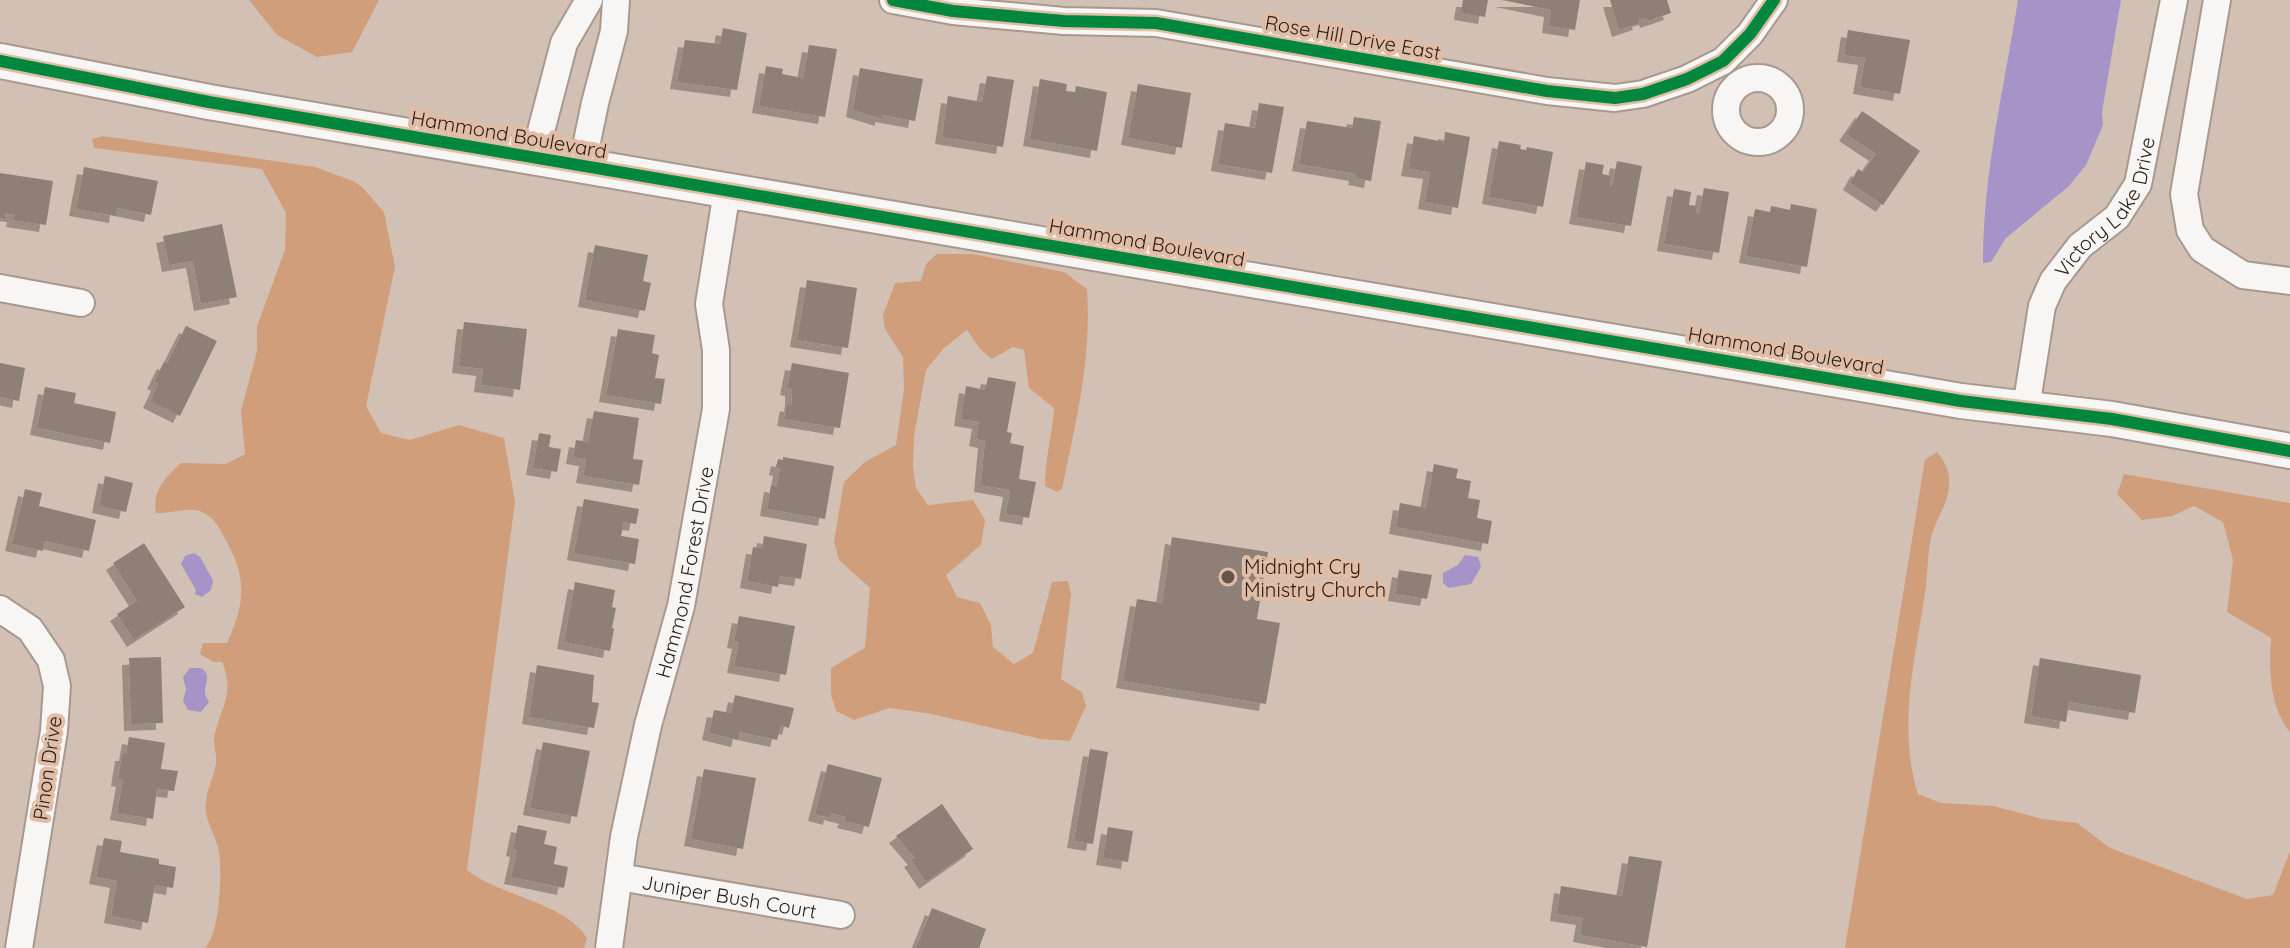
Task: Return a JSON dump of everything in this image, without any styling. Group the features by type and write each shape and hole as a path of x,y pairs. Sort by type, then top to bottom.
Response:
{"street":[{"path":"534,158 564,43 589,0"},
{"path":"582,166 614,31 616,0"},
{"name":"Rose Hill Drive East","path":"893,0 953,11 1064,21 1157,12 1547,91 1615,98 1643,94 1687,79 1723,61 1750,34 1774,0"},
{"name":"Victory Lake Drive","path":"2026,408 2042,306 2053,281 2080,246 2117,217 2138,184 2174,0"},
{"path":"2217,0 2184,194 2190,230 2202,249 2243,275 2290,281"},
{"name":"Hammond Boulevard","path":"0,61 209,102 727,191 1961,401 2112,419 2290,451"},
{"path":"1723,61 1739,83"},
{"name":"Hammond Forest Drive","path":"609,948 624,837 648,725 681,606 716,409 716,350 709,304 727,191"},
{"path":"0,288 81,303"},
{"name":"Pinon Drive","path":"0,609 30,629 51,660 57,686 54,731 13,936"},
{"name":"Juniper Bush Court","path":"619,877 841,915"}],"shaded area":[{"path":"249,0 379,0 352,52 317,57 277,35"},
{"path":"2018,0 2121,0 2102,112 2103,125 2086,165 2069,186 2006,238 1991,262 1983,263 1990,164"},
{"path":"103,136 315,167 353,181 384,212 395,267 366,406 381,433 410,440 459,425 504,438 515,502 467,870 496,887 563,916 587,938 584,948 205,948 217,917 220,862 205,806 216,763 214,737 226,698 227,682 222,662 214,662 200,654 203,643 227,643 238,615 240,577 232,551 211,518 194,510 156,513 155,505 165,479 181,463 226,464 245,454 241,411 257,351 257,326 285,250 286,213 262,169 94,148 92,139"},
{"path":"937,254 973,254 1064,272 1087,289 1085,365 1062,489 1057,492 1045,486 1054,408 1029,388 1024,350 1013,347 992,359 980,349 967,330 944,348 926,370 914,436 916,488 928,505 973,500 985,520 981,545 946,575 957,597 980,603 991,625 993,647 1014,664 1033,653 1052,582 1068,581 1071,594 1061,679 1082,692 1086,706 1070,741 1041,739 927,713 889,708 854,720 836,711 831,694 831,668 865,648 870,588 839,560 834,542 844,482 865,462 896,445 904,389 903,357 885,329 883,315 895,283 921,281 926,264"},
{"path":"1937,452 1948,471 1948,492 1930,545 1908,718 1912,769 1918,794 1941,803 1994,806 2042,819 2077,823 2110,848 2247,899 2273,895 2290,851 2290,948 1845,948 1925,460"},
{"path":"2124,474 2290,503 2290,732 2274,699 2271,638 2227,612 2233,560 2223,522 2194,506 2172,516 2142,520 2117,494"},
{"path":"194,553 200,557 213,580 211,590 202,597 195,594 196,590 181,564 185,556"},
{"path":"1465,555 1478,557 1481,567 1471,584 1449,588 1443,583 1443,573 1458,565"},
{"path":"190,668 201,668 207,676 205,692 209,702 201,712 188,710 183,701 186,689 183,677"}],"building":[{"path":"1463,0 1488,0 1485,17 1461,13"},
{"path":"1502,0 1580,0 1575,30 1549,26 1551,10"},
{"path":"1610,0 1667,0 1671,13 1647,21 1646,18 1639,20 1640,23 1619,30"},
{"path":"723,28 747,33 737,90 677,82 685,40 720,44"},
{"path":"1848,30 1910,40 1900,94 1860,87 1865,58 1844,55"},
{"path":"809,45 837,49 825,117 759,106 766,66 783,69 782,74 803,78"},
{"path":"860,68 923,79 915,121 882,115 882,119 853,110"},
{"path":"987,76 1014,80 1003,147 942,137 948,96 982,102"},
{"path":"1040,79 1067,84 1066,91 1075,92 1076,86 1107,92 1097,151 1030,139"},
{"path":"1138,84 1191,93 1182,148 1128,138"},
{"path":"1259,103 1284,107 1272,173 1218,164 1225,123 1255,128"},
{"path":"1862,111 1920,151 1883,205 1850,183 1858,169 1863,172 1876,154 1846,134"},
{"path":"1354,117 1381,121 1371,181 1355,178 1356,174 1299,164 1307,121 1352,128"},
{"path":"1445,132 1470,137 1458,208 1425,202 1430,172 1408,169 1414,136 1444,142"},
{"path":"1499,141 1521,145 1520,149 1526,150 1527,147 1553,152 1543,207 1489,197"},
{"path":"1617,161 1642,166 1631,226 1576,217 1586,162 1604,165 1602,174 1611,176 1612,186"},
{"path":"84,167 158,181 151,215 117,208 116,216 76,209"},
{"path":"0,173 53,181 46,225 13,220 14,215 5,214 5,219 0,218"},
{"path":"1704,188 1729,192 1719,253 1664,244 1674,189 1691,192 1689,205 1697,206 1696,213 1699,214"},
{"path":"1791,204 1817,209 1807,267 1746,256 1755,209 1770,212 1771,206 1790,210"},
{"path":"222,224 237,297 201,304 193,261 169,265 163,236"},
{"path":"595,245 648,255 643,281 651,283 645,311 585,300"},
{"path":"807,280 857,288 848,348 797,340"},
{"path":"464,322 527,329 520,390 481,385 483,369 459,366"},
{"path":"186,326 217,341 180,416 150,401 158,384 154,382"},
{"path":"618,329 655,335 652,353 659,355 655,378 665,379 661,404 606,395"},
{"path":"0,363 25,368 19,401 0,397"},
{"path":"792,363 849,373 840,428 784,419 787,404 791,405 792,398 792,389 787,388"},
{"path":"988,377 1016,382 1007,432 1012,433 1010,443 1024,446 1019,479 1036,482 1029,518 1006,514 1010,490 981,485 985,441 976,439 979,422 961,419 966,386 985,390"},
{"path":"45,387 76,393 74,403 116,412 110,443 37,428"},
{"path":"594,411 639,418 633,459 643,460 639,485 583,476 586,459 573,457 576,440 588,442"},
{"path":"539,433 551,435 549,447 561,449 557,472 533,468"},
{"path":"783,457 834,466 825,519 767,509 771,485 777,486 778,459 783,460"},
{"path":"1434,464 1458,469 1456,478 1471,481 1468,498 1480,500 1477,518 1492,521 1488,544 1396,527 1400,503 1426,508"},
{"path":"105,476 133,483 126,512 99,506"},
{"path":"25,489 42,493 39,506 96,520 89,551 45,541 43,551 12,544"},
{"path":"584,499 639,509 636,524 624,522 621,536 639,539 635,564 574,553"},
{"path":"764,536 807,544 801,579 780,576 778,587 747,581 753,547 762,548"},
{"path":"1172,537 1268,552 1257,619 1280,623 1266,704 1123,681 1137,599 1162,603"},
{"path":"144,543 185,607 134,640 117,614 137,601 113,563"},
{"path":"1399,570 1432,575 1427,599 1395,594"},
{"path":"575,582 615,590 612,607 616,608 610,651 564,642"},
{"path":"739,616 795,626 786,675 734,666 739,642 734,641"},
{"path":"161,657 163,723 131,724 129,658"},
{"path":"2040,658 2141,675 2135,713 2069,702 2066,722 2031,716"},
{"path":"537,665 594,675 592,702 599,703 594,728 529,717"},
{"path":"735,695 794,708 789,728 781,726 777,740 740,732 738,740 709,733 714,710 731,713"},
{"path":"129,737 165,743 161,769 178,771 174,791 157,789 153,819 117,813 123,780 118,779 122,754 126,754"},
{"path":"543,742 590,751 577,817 530,808"},
{"path":"1090,749 1108,752 1093,844 1074,841"},
{"path":"828,764 882,778 869,827 844,821 846,817 831,813 830,818 815,814"},
{"path":"704,769 756,778 743,849 691,839"},
{"path":"942,804 973,849 926,882 911,860 915,858 896,836"},
{"path":"518,825 547,831 544,844 557,847 554,864 568,867 564,888 511,877"},
{"path":"1108,827 1133,831 1128,862 1103,858"},
{"path":"104,838 122,841 120,852 159,859 159,864 176,867 173,888 155,885 148,923 111,916 117,881 96,877"},
{"path":"1629,856 1662,861 1647,947 1580,935 1583,918 1557,914 1561,886 1622,896"},
{"path":"932,908 986,929 979,948 916,948"}],"cycle path":[{"path":"893,0 953,11 1064,21 1156,23 1547,91 1615,98 1643,94 1687,79 1723,61 1750,34 1774,0"},
{"path":"0,61 209,102 1961,401 2112,419 2290,451"}],"place":[{"name":"Midnight Cry Ministry Church","path":"1228,577"}]}
